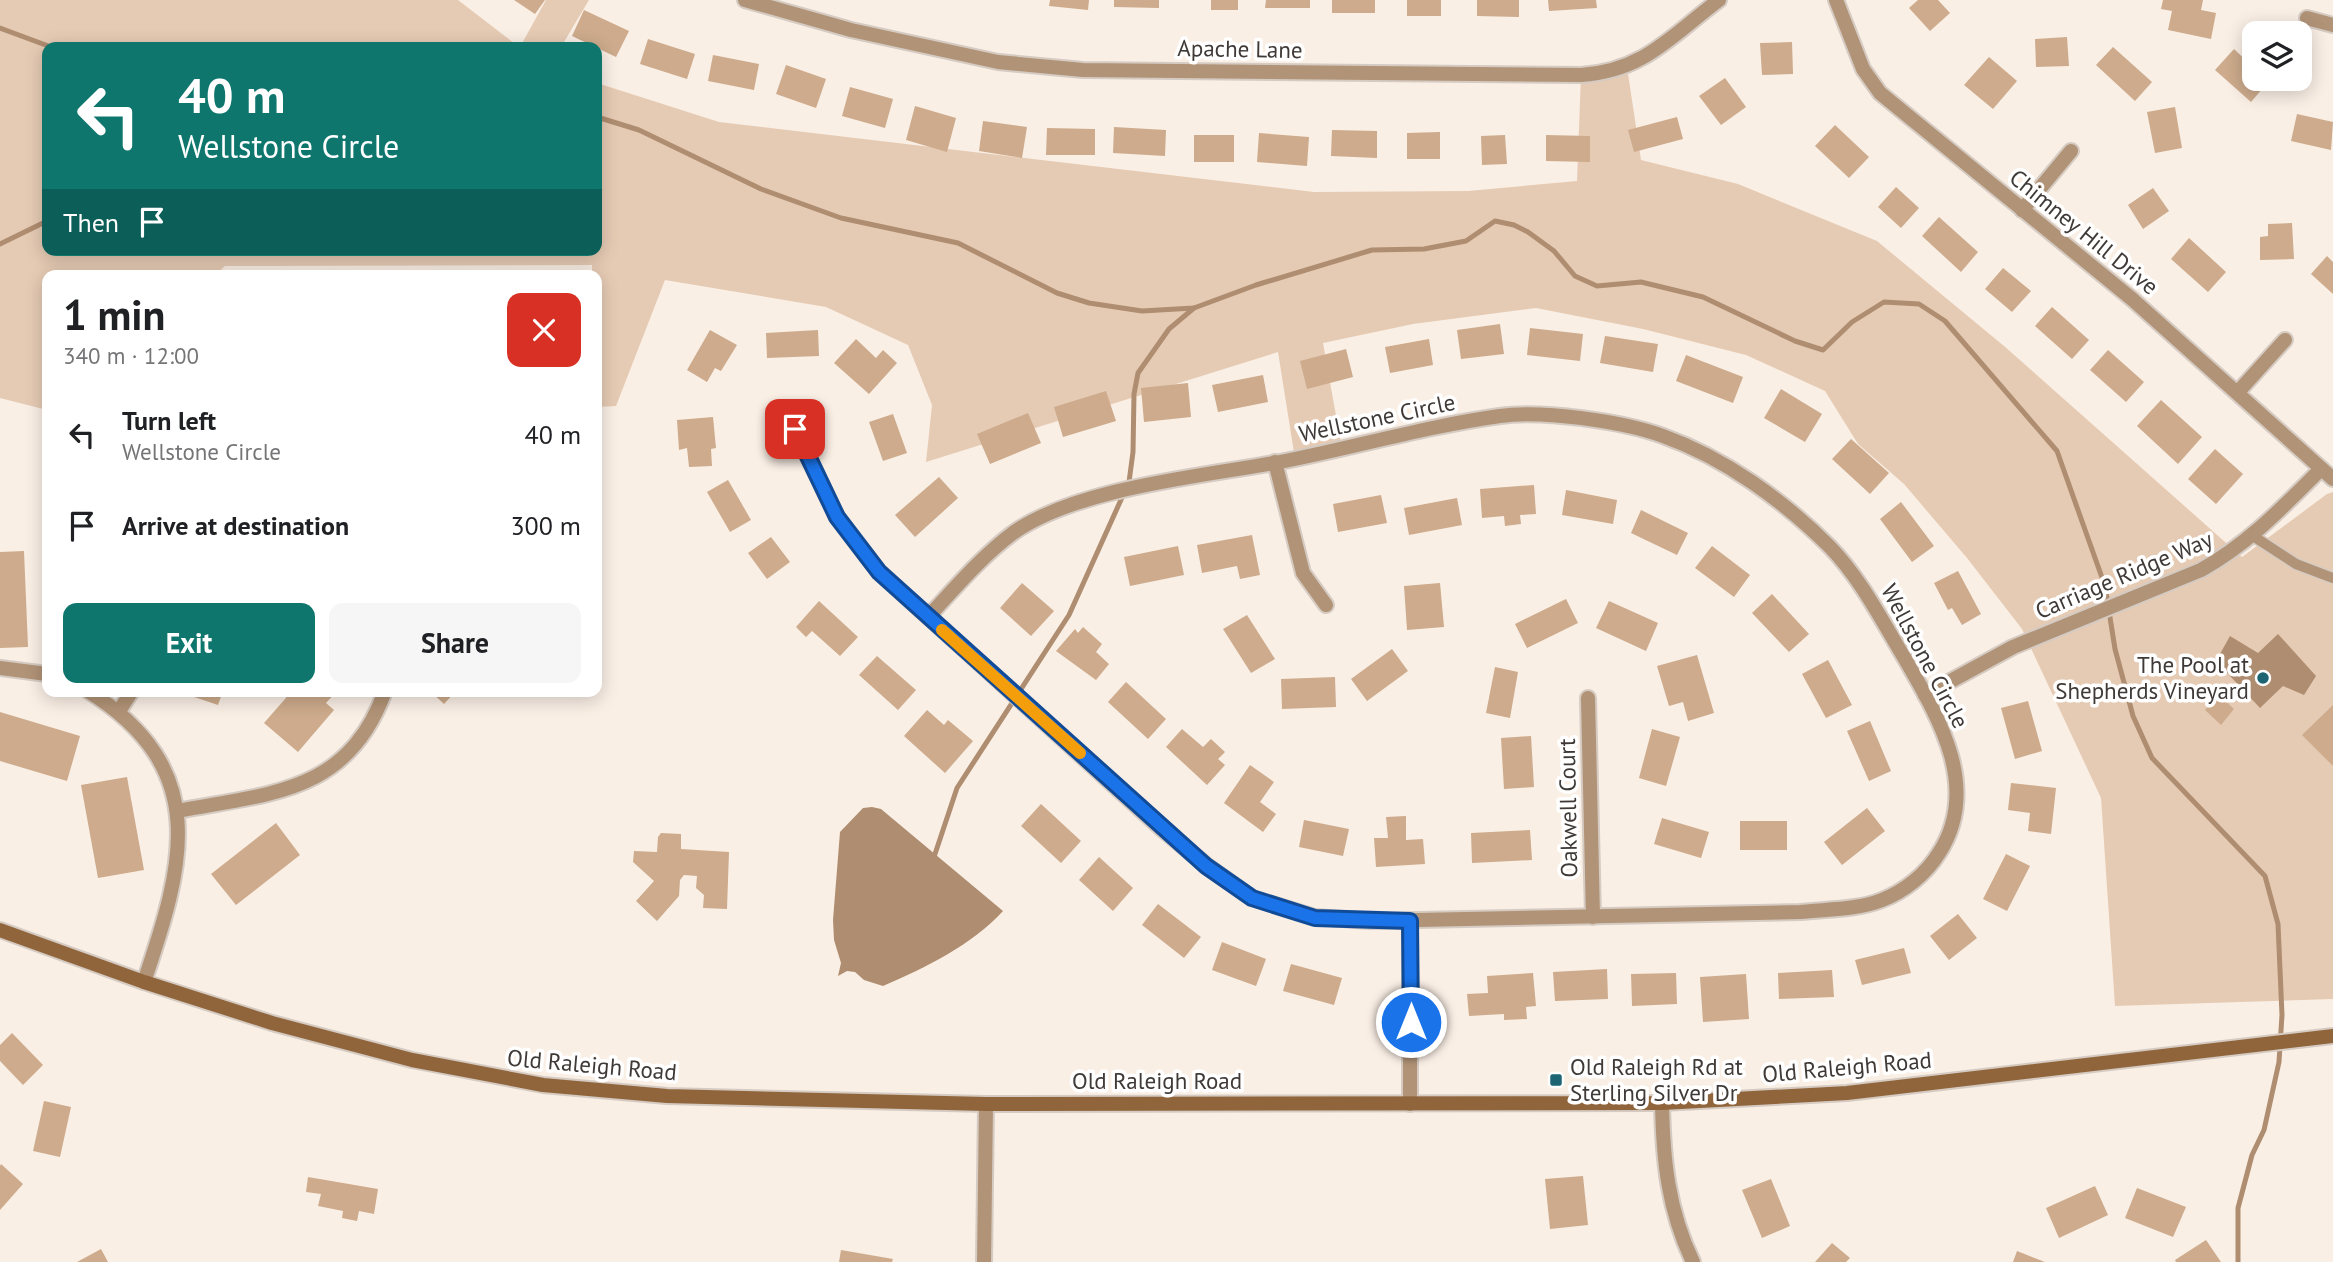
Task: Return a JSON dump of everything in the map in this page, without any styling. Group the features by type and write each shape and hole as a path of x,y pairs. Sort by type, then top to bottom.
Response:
{"main road":[{"name":"Old Raleigh Road","path":"0,930 144,982 272,1023 412,1060 507,1080 667,1096 986,1104 1662,1103 1847,1093 2333,1036"}],"street":[{"name":"Apache Lane","path":"745,0 851,30 998,62 1083,70 1581,75 1605,74 1627,67 1671,40 1719,0"},
{"name":"Chimney Hill Drive","path":"1836,0 1863,69 1880,93 2132,299 2333,479"},
{"path":"2306,18 2333,25"},
{"path":"2022,210 2071,151"},
{"path":"2238,392 2285,340"},
{"name":"Wellstone Circle","path":"795,429 837,517 879,572 928,617 1161,828 1206,866 1252,898 1315,918 1410,921 1800,912 1859,906 1882,901 1903,889 1933,862 1954,824 1958,783 1953,756 1925,695 1864,589 1833,550 1791,511 1713,459 1661,435 1589,420 1502,416 1120,491 1039,519 1015,532 983,559 928,617"},
{"path":"1275,462 1303,573 1326,605"},
{"name":"Carriage Ridge Way","path":"1925,695 2013,647 2201,570 2253,536 2321,469"},
{"path":"0,668 42,673"},
{"path":"98,697 119,710 156,755 178,811 177,865 173,887 144,982"},
{"path":"119,710 128,697"},
{"path":"178,811 286,791 318,776 359,740 382,697"},
{"name":"Oakwell Court","path":"1588,698 1593,917"},
{"path":"1410,921 1410,1104"},
{"path":"1662,1103 1663,1165 1669,1201 1693,1262"},
{"path":"984,1262 986,1104"}],"lane":[{"path":"2253,536 2295,565 2333,578"}],"shaded area":[{"path":"0,0 458,0 513,42 42,42 42,256 602,256 602,85 719,122 1314,192 1468,191 1577,181 1581,75 1627,67 1641,160 1738,184 1877,241 2004,346 2242,557 2333,492 2333,999 2115,1006 2101,798 2022,629 1967,558 1904,484 1858,444 1825,391 1746,355 1643,329 1536,308 1413,324 1323,343 1342,449 1295,459 1278,352 926,462 932,405 908,345 826,307 665,280 616,406 602,407 602,270 592,270 592,265 225,266 221,270 42,270 42,409 0,398"},
{"path":"546,0 589,0 564,42 523,42"},
{"path":"2278,634 2316,676 2304,695 2283,686 2260,708 2216,661 2230,636 2258,653"},
{"path":"863,808 881,809 1003,911 962,945 883,986 864,980 855,972 847,971 838,976 841,963 834,940 833,920 840,832"}],"building":[{"path":"514,0 545,0 535,14"},
{"path":"1050,0 1089,0 1088,10 1049,6"},
{"path":"1114,0 1159,0 1159,8 1114,7"},
{"path":"1211,0 1238,0 1238,10 1211,10"},
{"path":"1266,0 1310,0 1310,8 1265,8"},
{"path":"1332,0 1375,0 1375,13 1332,13"},
{"path":"1407,0 1441,0 1441,16 1407,16"},
{"path":"1477,0 1519,0 1519,17 1477,16"},
{"path":"1548,0 1596,0 1597,8 1549,11"},
{"path":"1918,0 1938,0 1950,13 1930,31 1909,8"},
{"path":"2163,0 2203,0 2201,10 2216,13 2211,39 2168,30 2172,11 2161,9"},
{"path":"584,10 629,31 616,57 602,50 602,42 585,42 572,36"},
{"path":"2067,37 2069,66 2036,67 2035,39"},
{"path":"648,39 695,54 687,79 640,64"},
{"path":"1792,42 1793,74 1762,75 1760,43"},
{"path":"2113,47 2152,82 2135,101 2096,65"},
{"path":"2234,49 2242,57 2242,91 2260,91 2251,102 2215,70"},
{"path":"713,55 759,64 754,90 708,81"},
{"path":"1989,57 2017,81 1993,109 1964,85"},
{"path":"786,65 826,79 816,108 776,94"},
{"path":"1725,78 1746,107 1721,125 1699,96"},
{"path":"850,87 893,99 885,128 842,116"},
{"path":"915,106 956,118 947,152 906,140"},
{"path":"2175,107 2182,148 2155,153 2147,112"},
{"path":"2297,114 2333,122 2331,150 2291,141"},
{"path":"1677,117 1683,139 1634,152 1628,130"},
{"path":"983,121 1027,127 1022,158 979,151"},
{"path":"1835,125 1869,157 1849,178 1815,146"},
{"path":"1114,127 1166,130 1165,156 1113,153"},
{"path":"1047,128 1095,129 1095,155 1046,155"},
{"path":"1332,130 1377,131 1377,158 1331,156"},
{"path":"1440,132 1440,159 1407,159 1407,133"},
{"path":"1259,133 1309,137 1307,166 1257,162"},
{"path":"1194,135 1234,135 1234,162 1194,162"},
{"path":"1505,135 1507,164 1482,165 1481,136"},
{"path":"1546,135 1590,136 1590,162 1546,161"},
{"path":"1896,187 1919,208 1901,228 1878,207"},
{"path":"2153,188 2169,211 2143,229 2128,205"},
{"path":"1939,217 1978,252 1961,272 1922,236"},
{"path":"2292,223 2294,259 2260,260 2260,237 2268,236 2268,224"},
{"path":"2189,238 2226,272 2208,292 2171,259"},
{"path":"2327,256 2333,262 2333,294 2311,274"},
{"path":"2003,268 2031,291 2012,312 1985,289"},
{"path":"2052,307 2089,340 2072,359 2035,326"},
{"path":"1500,324 1504,354 1461,359 1457,330"},
{"path":"1530,328 1583,334 1580,361 1527,355"},
{"path":"710,330 737,345 721,371 715,368 707,382 687,370"},
{"path":"818,330 819,356 767,358 766,333"},
{"path":"1605,336 1658,344 1653,372 1600,363"},
{"path":"856,339 876,358 883,350 897,363 869,394 834,363"},
{"path":"1429,339 1433,365 1390,373 1385,347"},
{"path":"1346,349 1353,377 1307,389 1300,361"},
{"path":"2108,350 2144,382 2126,402 2090,370"},
{"path":"1686,355 1743,377 1733,403 1676,381"},
{"path":"1263,375 1268,402 1218,412 1212,385"},
{"path":"1188,383 1191,417 1144,422 1141,388"},
{"path":"1781,389 1822,414 1805,442 1764,418"},
{"path":"1106,391 1116,421 1063,437 1054,407"},
{"path":"2161,400 2202,437 2178,464 2137,426"},
{"path":"1028,413 1041,443 990,464 977,434"},
{"path":"893,414 907,453 883,461 869,422"},
{"path":"713,417 716,448 711,449 712,466 689,467 687,448 679,450 677,420"},
{"path":"1851,439 1889,473 1870,494 1832,459"},
{"path":"2215,449 2243,474 2216,504 2188,479"},
{"path":"939,477 958,498 915,537 895,515"},
{"path":"728,480 751,520 730,532 707,492"},
{"path":"1534,485 1536,514 1520,515 1521,524 1505,526 1504,516 1482,518 1480,489"},
{"path":"1566,490 1617,500 1613,524 1562,515"},
{"path":"1381,495 1387,523 1338,532 1333,504"},
{"path":"1457,498 1462,525 1409,535 1404,508"},
{"path":"1901,502 1934,546 1912,562 1880,519"},
{"path":"1641,510 1688,533 1677,555 1631,533"},
{"path":"1252,535 1260,575 1240,579 1237,566 1202,573 1197,545"},
{"path":"771,537 790,562 767,579 748,553"},
{"path":"1178,546 1184,575 1130,586 1124,557"},
{"path":"1712,546 1750,575 1734,597 1695,568"},
{"path":"24,551 28,647 0,648 0,552"},
{"path":"1958,571 1981,614 1962,625 1952,608 1948,610 1934,583"},
{"path":"1022,583 1054,611 1031,636 1000,608"},
{"path":"1440,583 1444,627 1407,630 1404,586"},
{"path":"1772,594 1809,634 1789,652 1752,613"},
{"path":"1566,599 1578,623 1527,648 1515,624"},
{"path":"819,601 858,637 840,656 812,631 806,637 796,627"},
{"path":"1609,601 1658,623 1646,651 1596,628"},
{"path":"1247,615 1275,659 1251,673 1223,629"},
{"path":"1083,627 1102,644 1096,652 1109,664 1096,680 1056,651 1075,629 1078,633"},
{"path":"1392,649 1408,671 1367,701 1351,679"},
{"path":"1697,655 1714,713 1688,721 1683,702 1669,706 1657,666"},
{"path":"877,656 916,690 898,710 859,675"},
{"path":"1828,660 1852,705 1826,718 1802,674"},
{"path":"1495,667 1518,672 1510,718 1486,713"},
{"path":"1335,677 1336,707 1282,709 1281,679"},
{"path":"1126,682 1166,719 1148,739 1108,702"},
{"path":"2219,695 2234,709 2221,725 2205,710"},
{"path":"194,697 221,697 218,705"},
{"path":"287,697 332,697 326,703 334,710 298,752 264,723"},
{"path":"436,697 450,697 444,704"},
{"path":"2028,701 2042,751 2015,759 2001,708"},
{"path":"2333,705 2333,766 2302,735"},
{"path":"927,710 944,725 948,720 973,741 945,773 904,736"},
{"path":"0,712 80,736 67,781 0,761"},
{"path":"1870,721 1891,771 1869,781 1847,731"},
{"path":"1182,729 1203,747 1211,739 1225,752 1218,759 1225,765 1207,785 1166,747"},
{"path":"1652,729 1680,737 1666,786 1639,778"},
{"path":"1531,736 1534,787 1504,789 1501,738"},
{"path":"1250,765 1274,782 1260,802 1276,814 1263,832 1224,803"},
{"path":"127,777 144,870 98,878 81,785"},
{"path":"2011,783 2056,788 2051,834 2028,831 2030,813 2008,810"},
{"path":"1041,804 1081,841 1061,863 1021,826"},
{"path":"1867,808 1885,831 1842,865 1824,842"},
{"path":"1406,816 1406,840 1423,839 1425,864 1376,867 1374,838 1388,838 1386,817"},
{"path":"1662,818 1709,832 1701,858 1654,844"},
{"path":"1304,820 1349,829 1343,856 1299,847"},
{"path":"1740,821 1787,821 1787,850 1740,850"},
{"path":"276,823 300,855 236,905 211,874"},
{"path":"1530,830 1532,860 1472,863 1471,833"},
{"path":"661,833 681,834 681,849 729,852 727,909 703,908 704,895 696,888 697,876 684,875 680,880 679,896 657,921 636,901 654,881 633,862 634,851 657,852 658,837"},
{"path":"2006,854 2030,866 2007,911 1983,899"},
{"path":"1099,857 1133,888 1113,911 1079,880"},
{"path":"1158,904 1201,937 1184,958 1142,925"},
{"path":"1958,914 1977,938 1949,960 1930,936"},
{"path":"1222,942 1266,959 1256,986 1212,970"},
{"path":"1904,948 1911,973 1862,985 1855,960"},
{"path":"1291,964 1342,978 1334,1005 1283,991"},
{"path":"1607,969 1608,999 1555,1001 1553,972"},
{"path":"1832,970 1834,997 1779,999 1778,973"},
{"path":"1533,973 1536,1006 1526,1007 1527,1019 1504,1020 1504,1014 1469,1016 1467,994 1488,993 1487,976"},
{"path":"1676,973 1677,1004 1632,1006 1631,974"},
{"path":"1746,974 1749,1019 1703,1022 1700,977"},
{"path":"12,1033 43,1065 23,1085 0,1061 0,1045"},
{"path":"44,1101 71,1107 60,1157 33,1151"},
{"path":"1,1164 23,1184 0,1210 0,1166"},
{"path":"1583,1176 1588,1225 1550,1229 1545,1179"},
{"path":"308,1177 378,1189 374,1214 359,1211 357,1221 342,1218 343,1211 318,1206 321,1194 306,1192"},
{"path":"1771,1179 1790,1226 1762,1238 1742,1190"},
{"path":"2095,1186 2108,1215 2059,1238 2046,1208"},
{"path":"2137,1188 2186,1207 2173,1237 2125,1218"},
{"path":"2206,1240 2221,1262 2176,1262 2175,1260"},
{"path":"1832,1243 1850,1258 1846,1262 1815,1262"},
{"path":"101,1249 108,1262 77,1262"},
{"path":"841,1250 893,1259 892,1262 839,1262"},
{"path":"2017,1251 2045,1262 2013,1262"}],"waterway":[{"path":"0,28 42,44"},
{"path":"602,119 639,130 761,189 841,218 958,243 1057,293 1089,303 1142,311 1194,308 1256,285 1372,250 1424,249 1466,241 1495,221 1514,225 1528,232 1554,251 1575,276 1597,286 1641,282 1703,297 1795,341 1823,350 1852,322 1884,302 1919,304 1945,321 2057,451 2105,586 2115,649 2133,716 2152,758 2265,876 2278,924 2282,1015 2279,1062 2264,1130 2252,1155 2238,1208 2238,1262"},
{"path":"0,244 42,223"},
{"path":"930,861 934,857 957,788 1069,615 1129,482 1133,452 1134,394 1138,373 1169,329 1194,308"}],"slow traffic":[{"path":"942,630 1080,753"}],"place":[{"name":"The Pool at Shepherds Vineyard","path":"2263,678"},
{"name":"Old Raleigh Rd at Sterling Silver Dr","path":"1556,1080"}],"route":[{"path":"795,429 837,517 879,572 1206,866 1252,898 1315,918 1410,921 1411,1022"}]}
